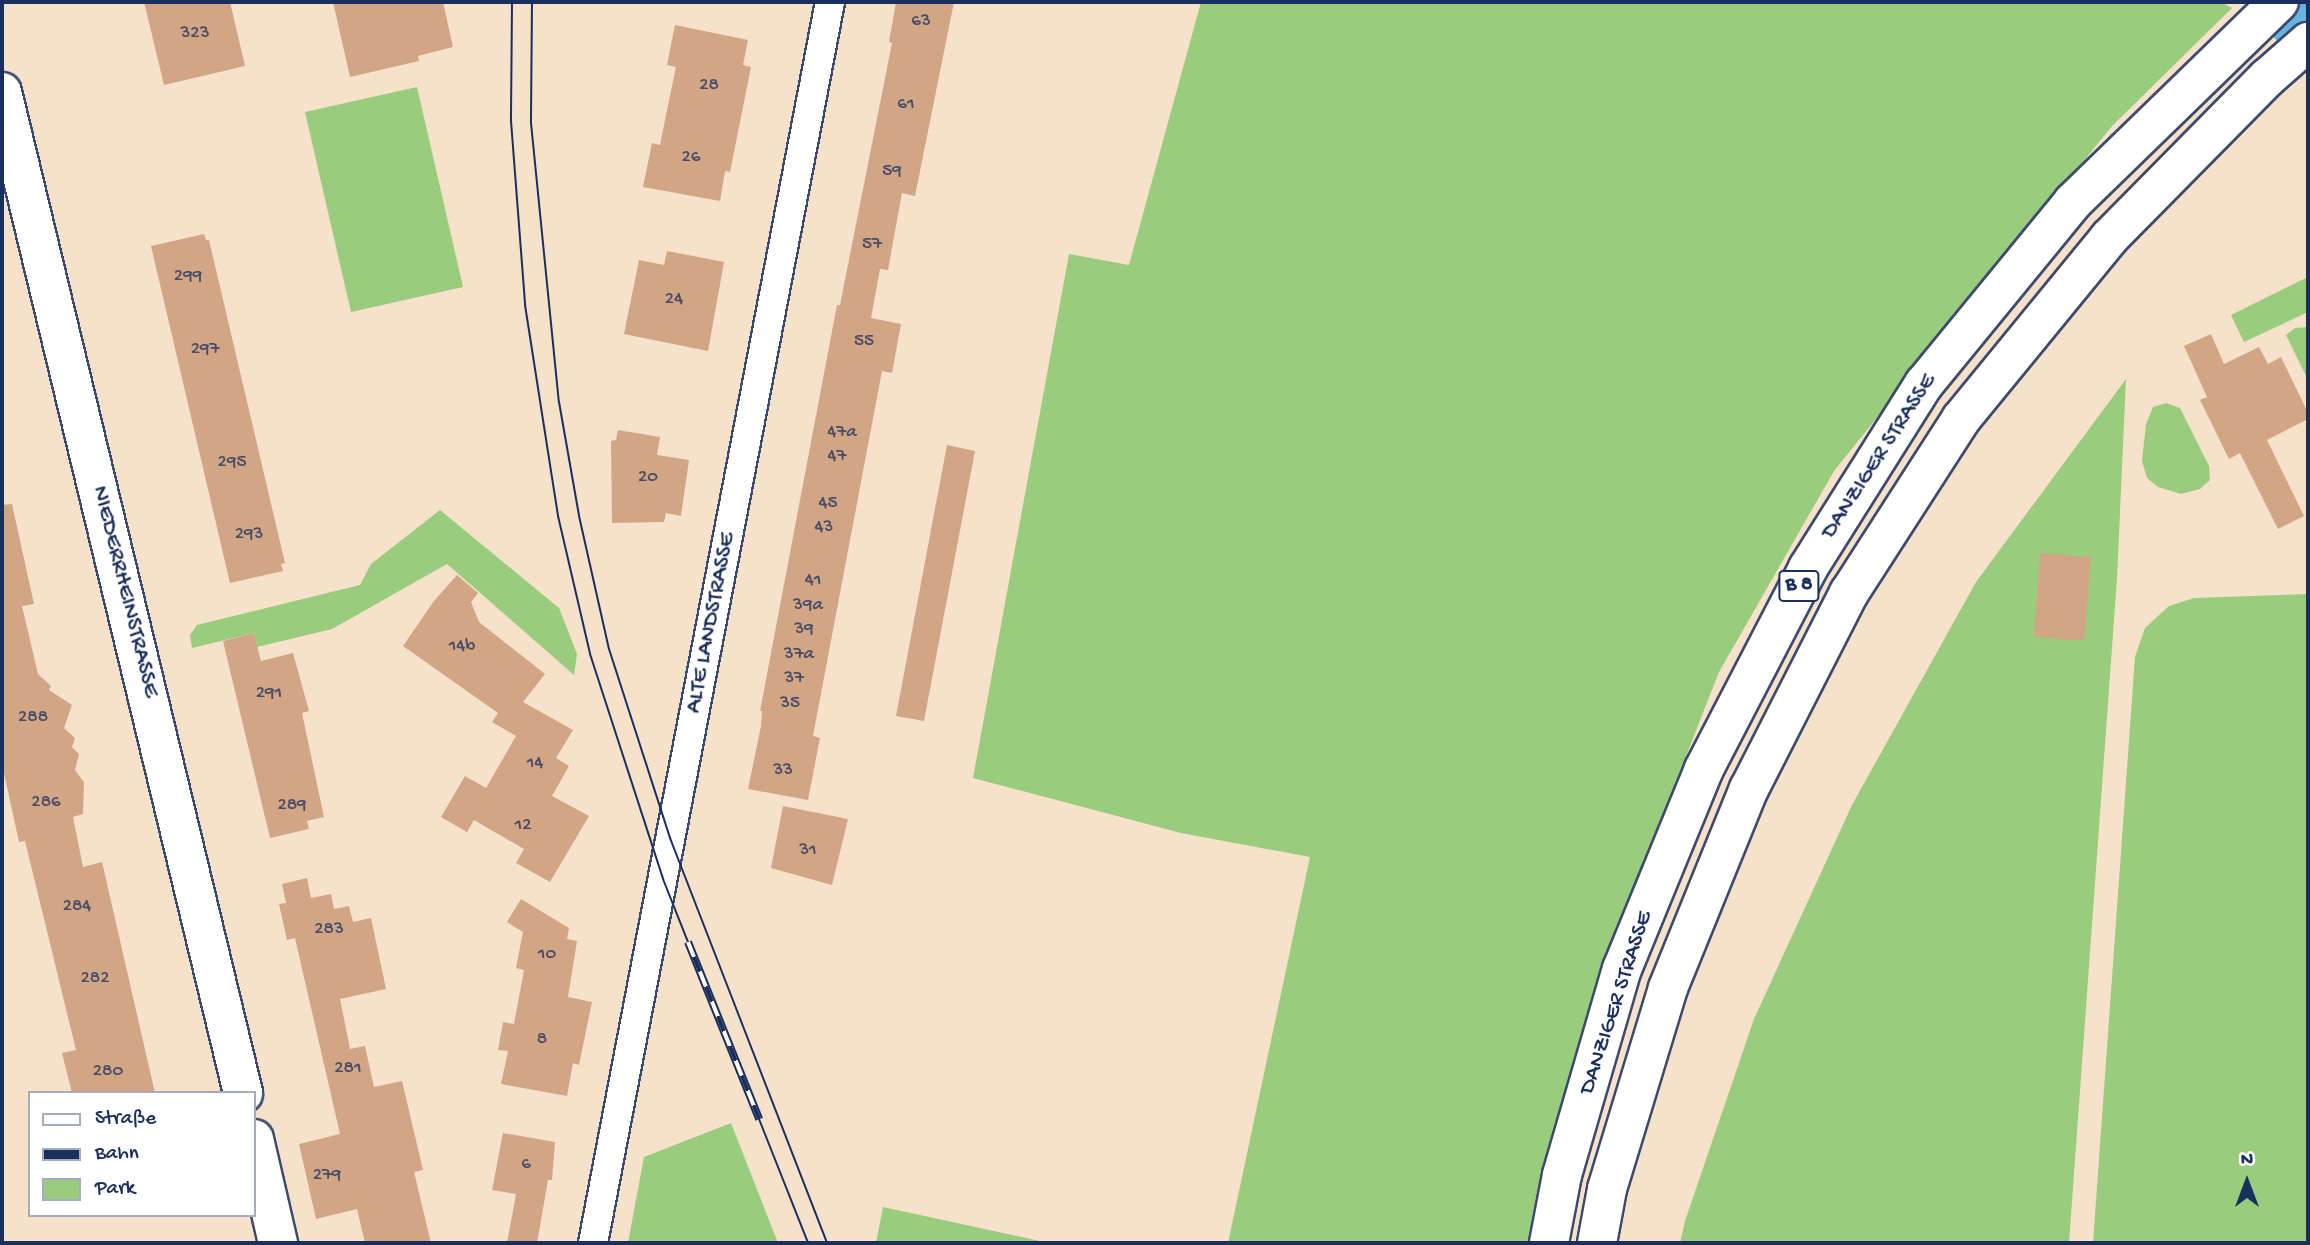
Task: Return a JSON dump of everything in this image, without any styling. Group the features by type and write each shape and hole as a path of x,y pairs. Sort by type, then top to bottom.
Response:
{"main road":[{"name":"DANZIGER STRASSE","path":"1549,1243 1562,1175 1622,970 1704,769 1808,568 1924,384 2073,202 2279,2"},
{"name":"DANZIGER STRASSE","path":"1597,1243 1608,1189 1668,988 1749,789 1849,593 1961,419 2109,238 2267,78 2308,42"},
{"name":"NIEDERRHEINSTRASSE","path":"2,92 243,1091"},
{"path":"256,1148 278,1243"}],"street":[{"name":"ALTE LANDSTRASSE","path":"593,1243 830,2"}],"green space":[{"path":"1201,2 2221,2 2232,8 2112,126 1834,471 1719,672 1627,907 1542,1175 1528,1243 1228,1243 1310,857 1181,833 973,778 1069,254 1129,265"},
{"path":"417,87 463,287 351,312 305,112"},
{"path":"2308,277 2308,312 2244,342 2231,315"},
{"path":"2308,327 2308,380 2286,335 2295,328"},
{"path":"2126,379 2117,578 2069,1243 1680,1243 1685,1221 1754,1019 1852,805 1976,582"},
{"path":"2166,403 2180,408 2209,466 2210,480 2200,489 2181,494 2158,487 2147,478 2142,461 2146,424 2153,407"},
{"path":"440,510 559,608 577,654 574,675 447,564 332,629 257,647 254,633 192,648 190,635 197,625 360,585 371,564"},
{"path":"2308,594 2308,1243 2093,1243 2135,657 2145,628 2169,606 2194,598"},
{"path":"731,1123 778,1243 628,1243 644,1157"},
{"path":"883,1207 1049,1243 876,1243"}],"building":[{"path":"144,2 230,2 245,66 164,85"},
{"path":"333,2 443,2 453,47 418,56 419,61 350,77"},
{"path":"896,2 954,2 915,196 902,193 888,270 880,269 871,318 901,324 892,373 882,371 813,736 820,738 808,800 748,789 761,726 760,711 837,305 840,305 892,43 889,42"},
{"path":"675,25 748,40 743,65 751,67 730,172 725,171 720,201 643,187 652,143 660,145 676,67 667,65"},
{"path":"204,234 206,240 209,240 285,563 281,564 283,571 230,583 151,246"},
{"path":"667,251 724,262 708,351 624,334 639,260 664,265"},
{"path":"2211,334 2224,364 2259,347 2268,364 2281,357 2308,413 2308,419 2267,440 2304,516 2278,529 2240,453 2229,459 2200,400 2207,397 2184,346"},
{"path":"618,430 660,437 657,455 689,460 681,516 666,513 664,522 612,523 611,441 616,440"},
{"path":"947,445 975,451 924,721 896,716"},
{"path":"12,504 34,604 22,606 38,674 51,686 49,690 72,705 64,728 75,738 72,747 79,754 75,770 84,782 83,814 73,817 83,867 102,862 155,1091 72,1091 62,1053 76,1050 25,841 19,842 2,764 2,505"},
{"path":"2040,553 2091,557 2084,641 2034,637"},
{"path":"457,575 478,593 471,602 479,622 545,674 523,702 573,730 556,758 569,766 552,796 589,816 550,882 516,863 524,849 474,820 467,832 441,817 465,776 486,788 516,736 492,722 498,713 403,646 434,601"},
{"path":"254,633 261,661 293,653 309,711 302,713 324,817 307,821 309,829 270,838 223,641"},
{"path":"783,806 848,819 832,885 771,868"},
{"path":"307,878 311,898 331,894 334,909 349,906 353,922 371,918 386,989 340,999 350,1049 365,1046 374,1087 402,1081 423,1170 414,1172 431,1243 365,1243 357,1209 316,1219 299,1144 340,1134 295,938 287,940 279,904 286,903 282,884"},
{"path":"521,899 569,928 567,939 577,941 568,997 592,1002 579,1065 573,1063 567,1096 501,1084 508,1051 498,1050 503,1022 514,1024 524,970 516,968 523,932 507,922"},
{"path":"503,1133 555,1142 552,1180 548,1180 537,1243 507,1243 516,1194 492,1190"}],"waterway":[{"path":"2283,2 2308,36"}],"tram line":[{"path":"512,2 511,121 525,305 558,516 590,654 663,879 688,942"},
{"path":"532,2 531,123 559,402 579,516 609,649 670,838 827,1243"},
{"path":"759,1119 808,1243"}],"railway":[{"path":"688,942 759,1119"}]}
